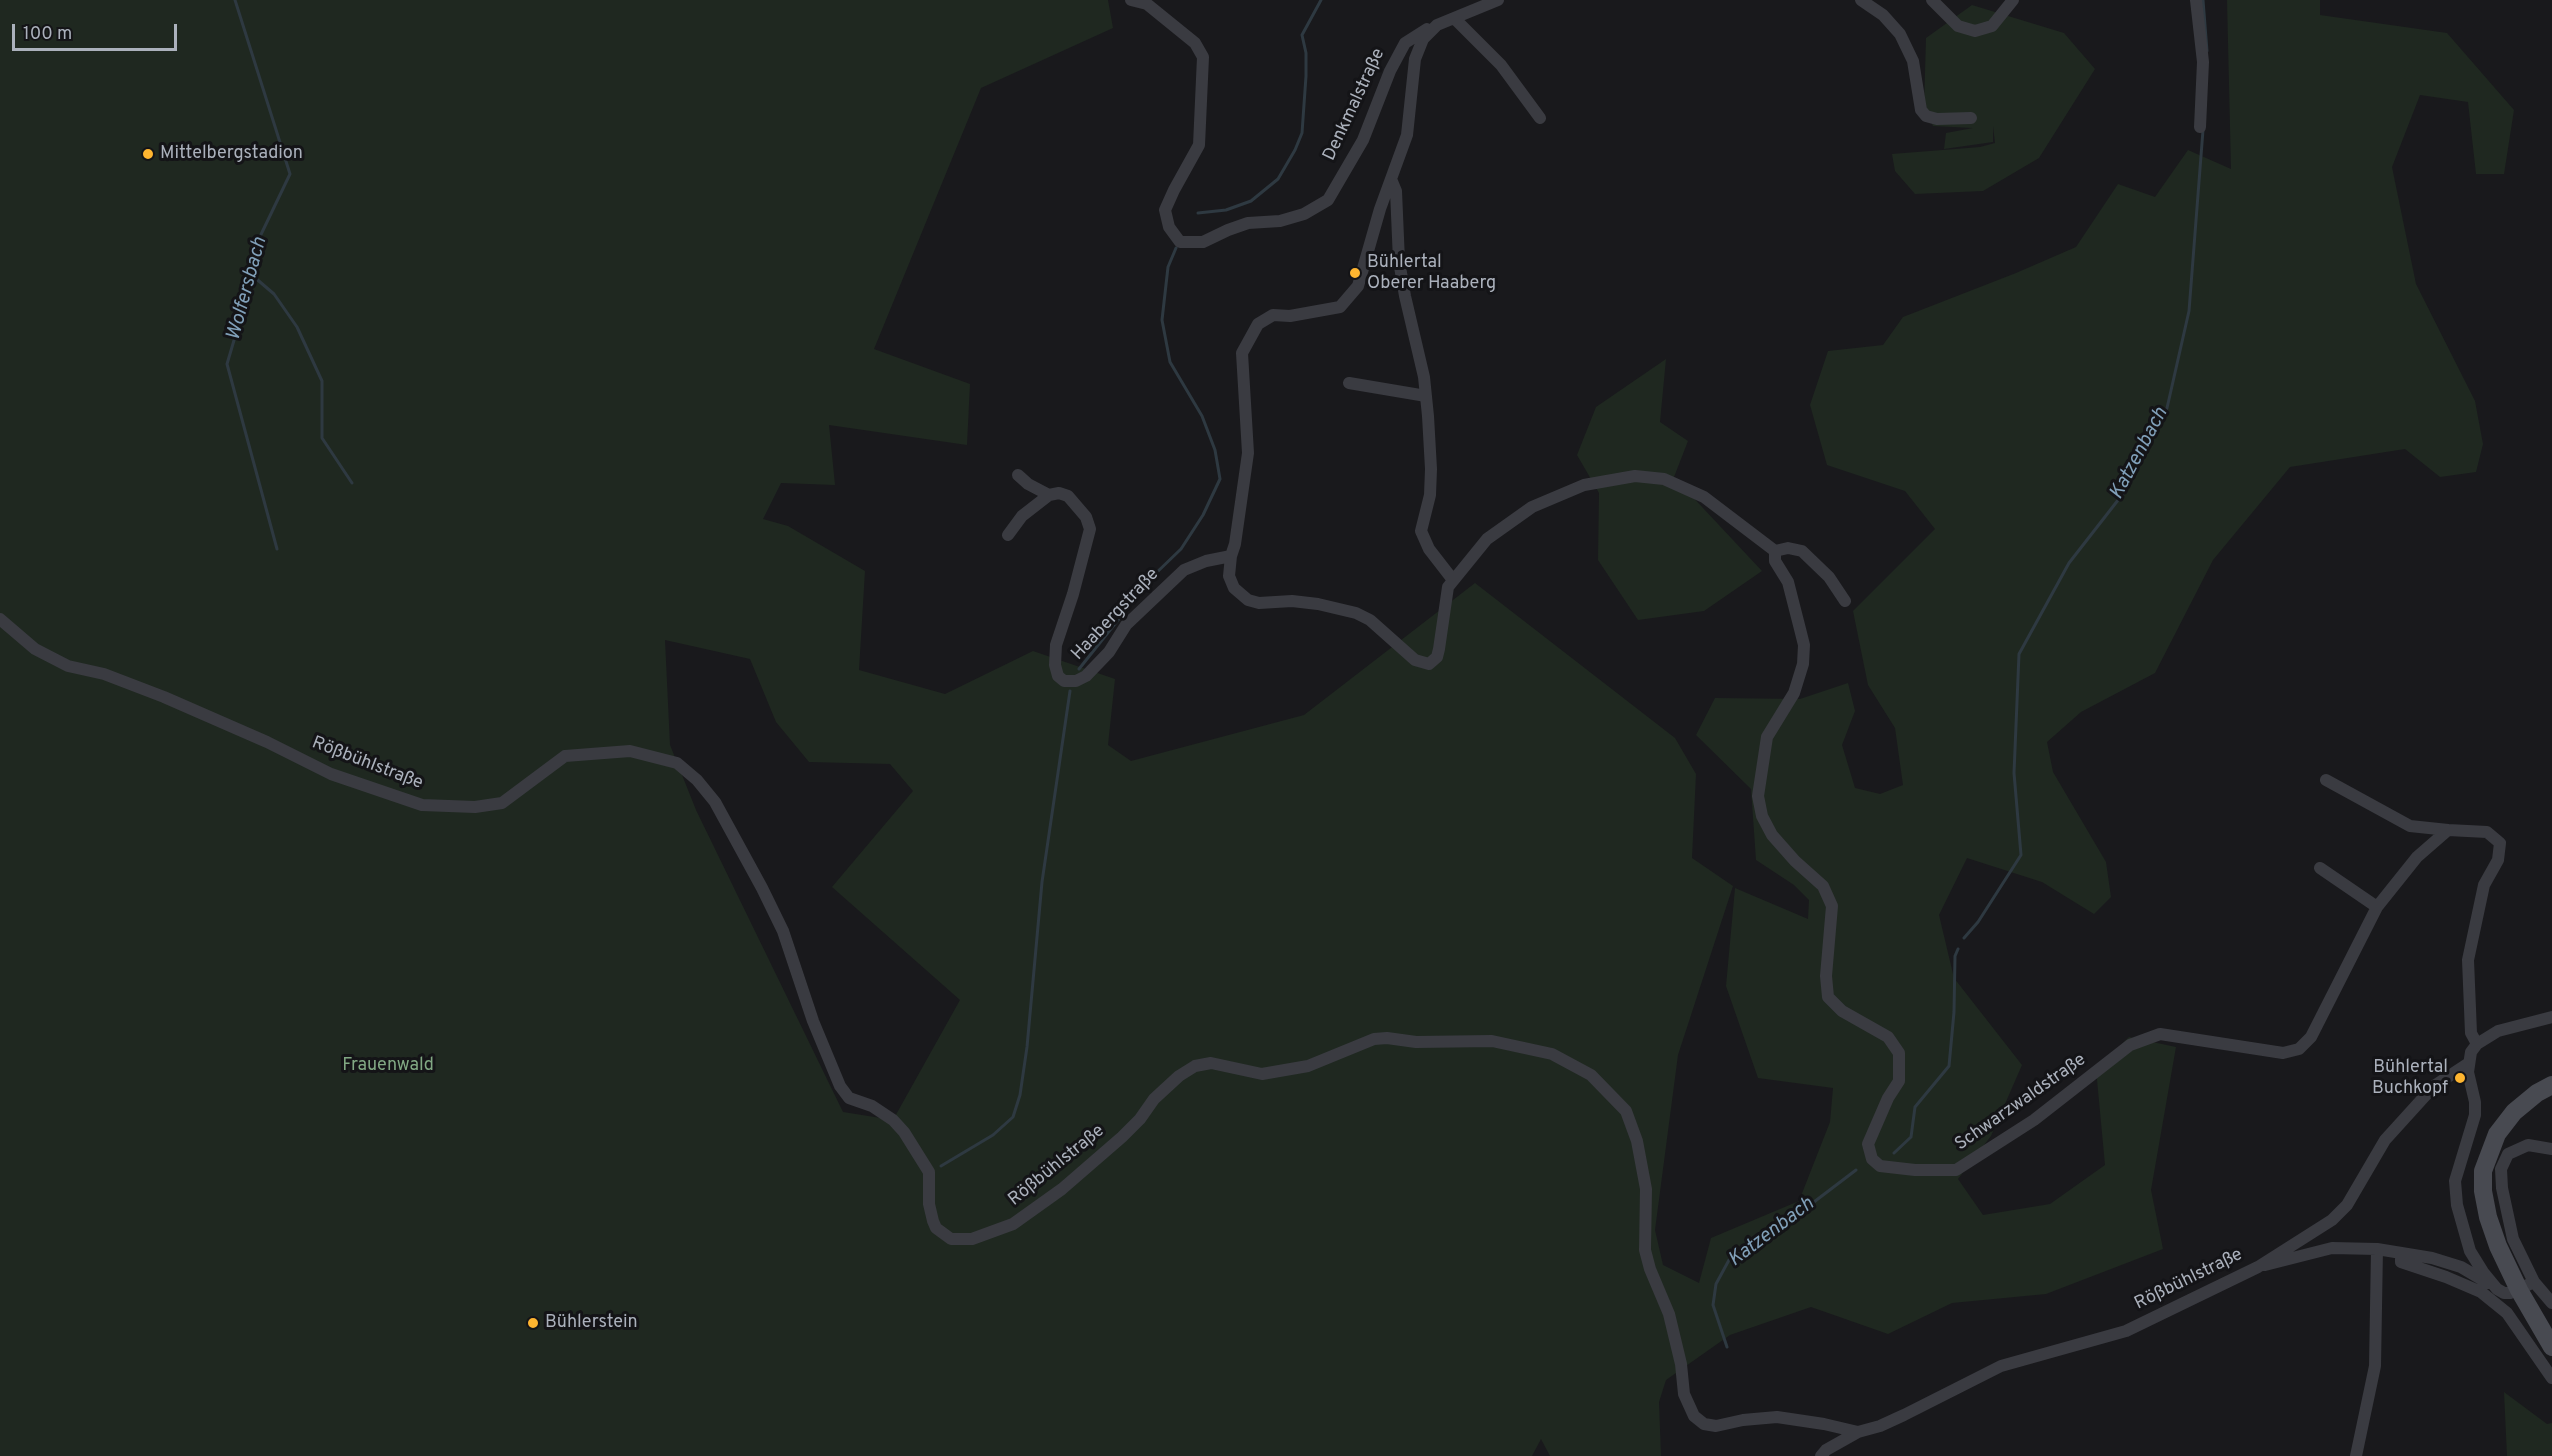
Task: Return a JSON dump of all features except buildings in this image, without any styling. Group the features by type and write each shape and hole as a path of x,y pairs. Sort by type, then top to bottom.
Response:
{"main road":[{"path":"2552,1084 2514,1112 2497,1134 2483,1170 2483,1191 2488,1217 2498,1246 2526,1286 2552,1347"}],"street":[{"name":"Denkmalstraße","path":"1131,0 1147,4 1195,43 1203,57 1199,146 1174,190 1166,210 1168,227 1180,242 1203,242 1248,223 1280,221 1304,214 1328,200 1363,140 1390,72 1405,44 1422,31 1437,25"},
{"path":"1498,0 1437,25 1423,39 1415,59 1407,135 1358,286 1340,307 1290,316 1273,315 1258,324 1242,353 1248,453 1235,544 1231,556 1229,576 1234,588 1248,600 1259,603 1292,601 1318,604 1356,613 1370,620 1415,660 1429,664 1437,657 1439,649 1448,587 1487,539 1532,507 1584,485 1635,476 1665,479 1704,497 1775,551 1788,548 1802,551 1828,577 1845,601"},
{"path":"1861,0 1883,15 1900,34 1913,61 1921,110 1926,117 1971,118"},
{"path":"1932,0 1958,26 1975,31 1992,26 2013,0"},
{"path":"2196,0 2203,62 2199,127"},
{"path":"1454,18 1501,65 1540,118"},
{"path":"1391,179 1396,192 1399,261 1426,396 1431,468 1430,495 1421,531 1429,549 1453,580"},
{"path":"1349,383 1426,396"},
{"name":"Haabergstraße","path":"1018,476 1049,495 1059,493 1068,496 1086,517 1090,529 1073,594 1056,645 1055,665 1058,676 1064,681 1076,681 1086,676 1109,652 1126,626 1184,570 1206,561 1231,556"},
{"path":"1008,535 1022,516 1049,495"},
{"name":"Schwarzwaldstraße","path":"1775,551 1775,561 1788,582 1804,645 1799,681 1767,737 1758,796 1762,816 1772,835 1795,861 1823,886 1832,906 1826,976 1828,997 1842,1011 1888,1037 1899,1053 1899,1081 1888,1098 1868,1144 1872,1159 1880,1166 1915,1170 1956,1170 2034,1120 2130,1045 2160,1034 2283,1053 2299,1049 2311,1038 2377,907 2417,857 2448,830"},
{"name":"Rößbühlstraße","path":"0,619 35,649 68,666 104,674 164,697 267,742 331,774 422,805 475,807 502,803 565,756 630,751 677,763 697,780 715,802 762,888 783,931 813,1021 840,1086 849,1098 872,1106 893,1120 904,1132 928,1172 929,1204 936,1228 951,1239 972,1239 1013,1224 1062,1189 1122,1137 1140,1119 1154,1100 1179,1076 1195,1066 1211,1063 1262,1074 1308,1066 1374,1039 1387,1038 1435,1042 1492,1041 1552,1054 1591,1075 1626,1111 1637,1141 1646,1190 1645,1250 1650,1269 1669,1314 1681,1364 1684,1394 1694,1416 1704,1424 1716,1426 1743,1420 1777,1417 1858,1432"},
{"path":"2326,780 2410,826 2487,832 2500,843 2498,860 2484,885 2468,960 2471,1033 2477,1044"},
{"path":"2320,868 2377,907"},
{"path":"2497,1289 2470,1251 2457,1205 2455,1181 2475,1115 2469,1072 2471,1052 2477,1044 2498,1031 2552,1017"},
{"name":"Rößbühlstraße","path":"1821,1456 1826,1450 1858,1432 1880,1426 1905,1415 2001,1366 2126,1331 2258,1267 2332,1220 2347,1205 2385,1140 2434,1086 2469,1063"},
{"path":"2552,1149 2528,1145 2508,1154 2501,1168 2502,1188 2526,1286 2552,1303"},
{"path":"2258,1267 2332,1248 2377,1249 2432,1258 2462,1267 2497,1289 2510,1293 2526,1286"},
{"path":"2356,1456 2375,1366 2377,1249"},
{"path":"2401,1252 2401,1262 2481,1292 2506,1313 2552,1378"}],"green space":[{"name":"Frauenwald","path":"0,0 1108,0 1113,28 981,88 874,349 970,384 967,445 829,425 835,485 781,483 763,519 788,526 865,571 859,670 945,694 1033,651 1115,679 1108,745 1131,761 1304,715 1475,583 1675,738 1696,774 1692,858 1733,886 1678,1055 1655,1230 1663,1265 1699,1283 1711,1238 1799,1201 1830,1122 1833,1088 1758,1078 1726,986 1735,888 1808,919 1809,900 1794,885 1756,860 1751,789 1696,735 1715,698 1800,699 1848,683 1855,711 1842,745 1855,788 1880,794 1903,785 1895,728 1868,685 1853,611 1935,529 1905,491 1827,465 1810,405 1828,351 1883,345 1903,317 2076,247 2118,184 2155,197 2188,150 2231,169 2227,0 2320,0 2320,15 2447,33 2514,110 2504,174 2476,174 2468,102 2420,95 2392,167 2416,284 2475,401 2483,444 2476,472 2440,477 2405,449 2290,467 2213,560 2155,673 2081,712 2047,742 2053,772 2106,862 2111,897 2094,914 2042,882 1967,858 1939,915 1954,978 2022,1065 1991,1136 1958,1179 1983,1215 2050,1204 2105,1165 2096,1069 2129,1037 2176,1047 2151,1190 2163,1249 2046,1294 1952,1303 1888,1334 1811,1307 1730,1335 1666,1380 1659,1402 1661,1456 1550,1456 1541,1439 1532,1456 0,1456","holes":["665,640 750,659 776,722 809,762 890,764 913,791 832,887 960,1000 893,1120 843,1112 696,810 670,745"]},
{"path":"1972,5 2064,33 2095,69 2039,158 1983,191 1915,194 1895,171 1892,154 1980,147 1995,143 1993,126 1993,142 1944,149 1946,133 1973,128 1933,126 1924,108 1926,38"},
{"path":"1666,359 1660,422 1688,441 1674,477 1762,571 1704,611 1638,620 1598,560 1599,493 1577,455 1596,407"},
{"path":"2504,1392 2547,1424 2552,1423 2552,1456 2507,1456"}],"waterway":[{"name":"Wolfersbach","path":"235,0 290,174 255,247 253,276 227,364 277,549"},
{"path":"1198,213 1226,210 1251,201 1278,179 1295,150 1302,133 1306,76 1306,53 1302,35 1321,0"},
{"name":"Katzenbach","path":"2203,0 2207,51"},
{"name":"Katzenbach","path":"1964,938 1978,922 2021,855 2014,773 2019,654 2069,563 2122,495 2167,408 2189,311 2203,130"},
{"path":"1079,669 1153,576 1181,549 1203,515 1220,479 1215,450 1202,416 1170,362 1162,320 1168,267 1176,248"},
{"path":"253,276 274,294 297,327 322,381 322,438 352,483"},
{"path":"941,1166 993,1135 1013,1117 1020,1095 1027,1047 1042,882 1070,691"},
{"name":"Katzenbach","path":"1894,1153 1911,1137 1915,1107 1949,1066 1954,1012 1955,956 1958,949"},
{"name":"Katzenbach","path":"1727,1347 1713,1305 1716,1284 1729,1260 1781,1227 1856,1170"}],"place":[{"name":"Mittelbergstadion","path":"148,154"},
{"name":"Bühlertal Oberer Haaberg","path":"1355,273"},
{"name":"Bühlertal Buchkopf","path":"2460,1078"},
{"name":"Bühlerstein","path":"533,1323"}]}
